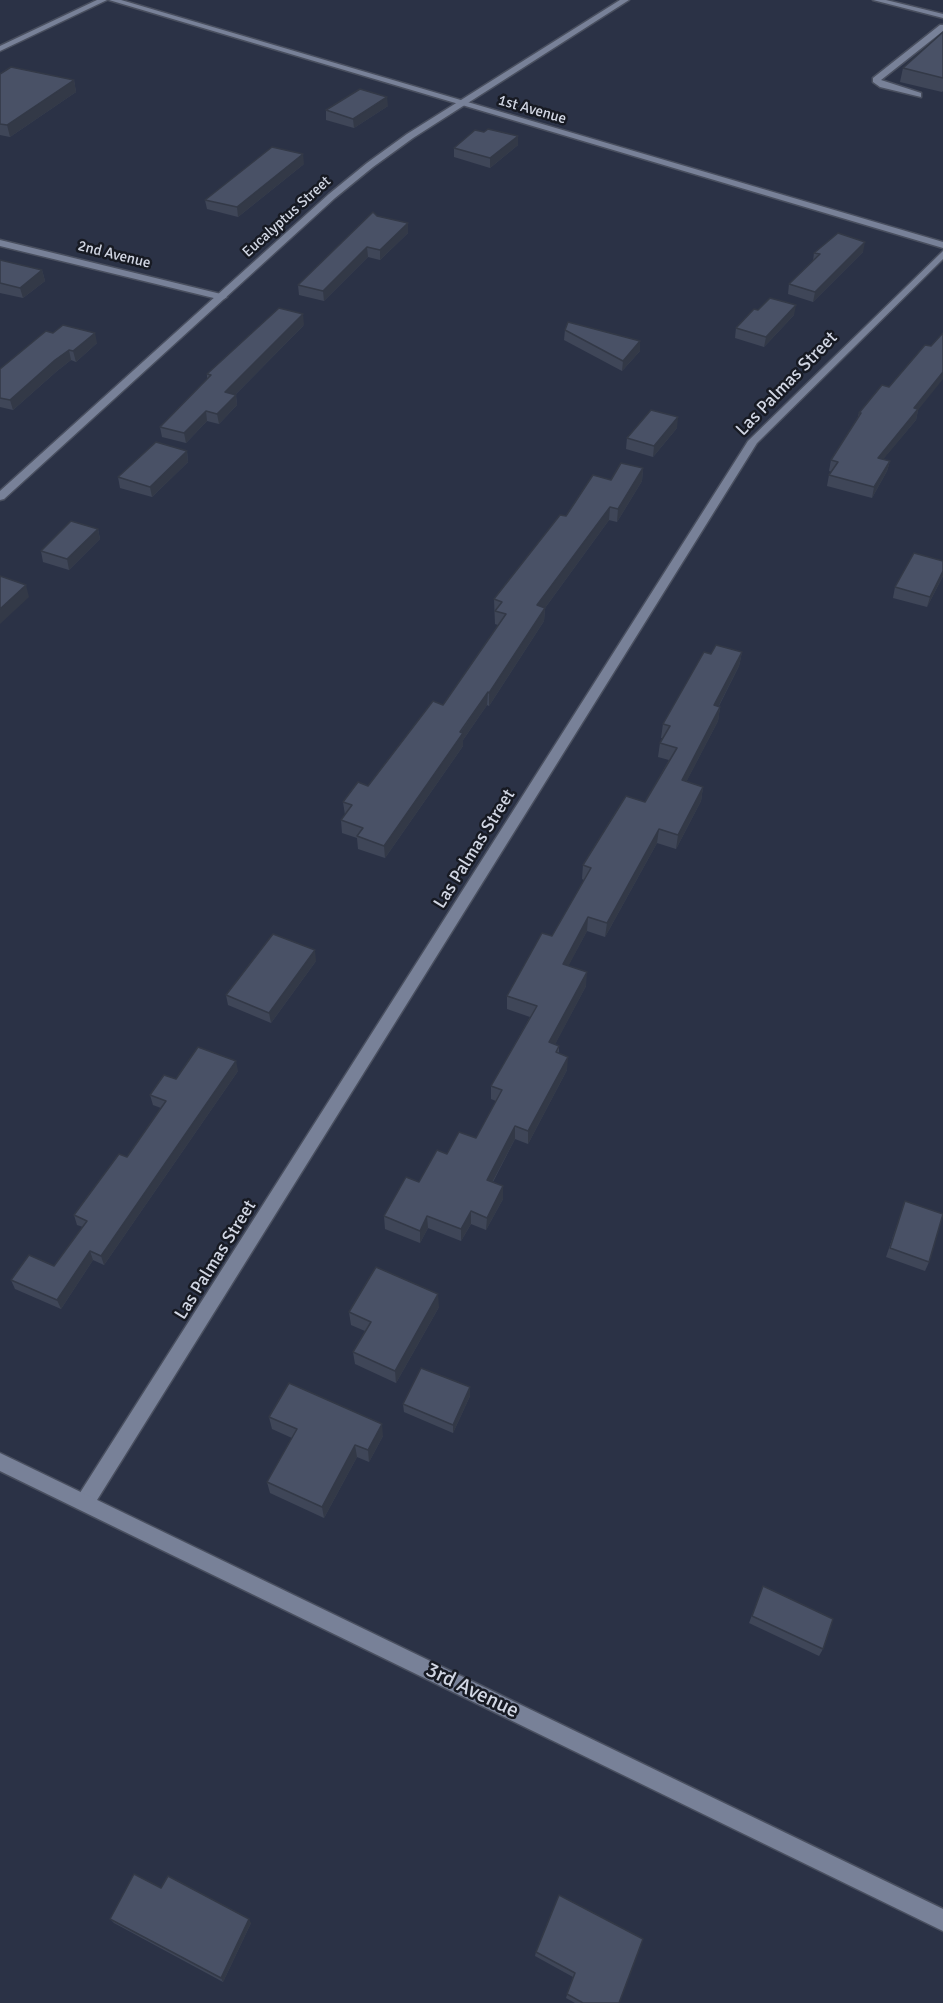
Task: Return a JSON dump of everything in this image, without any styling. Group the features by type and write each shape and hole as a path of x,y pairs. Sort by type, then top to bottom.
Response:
{"street":[{"path":"0,49 103,0"},
{"name":"1st Avenue","path":"113,0 943,245"},
{"name":"Eucalyptus Street","path":"0,497 370,165 462,103 625,0"},
{"path":"877,0 943,16"},
{"path":"918,94 883,85 876,80 939,36 943,27"},
{"name":"2nd Avenue","path":"0,243 222,297"},
{"name":"Las Palmas Street","path":"85,1503 753,441 943,254"},
{"name":"3rd Avenue","path":"0,1462 943,1920"}],"building":[{"path":"943,32 943,78 903,68"},
{"path":"11,67 74,80 7,125 0,124 0,74"},
{"path":"360,89 387,97 353,119 326,110"},
{"path":"488,129 518,136 490,158 454,148 475,130 484,132"},
{"path":"272,147 303,154 237,207 205,200"},
{"path":"373,212 377,216 408,223 380,250 367,247 323,291 298,285"},
{"path":"838,233 865,242 815,292 789,284 820,254 814,253"},
{"path":"0,260 42,270 20,288 0,283"},
{"path":"770,298 796,305 766,337 736,328 754,309 758,310"},
{"path":"279,308 303,314 225,392 236,395 217,414 206,411 184,433 160,427 211,375 207,374"},
{"path":"568,322 640,341 623,361 565,330"},
{"path":"63,325 95,333 73,351 69,350 55,360 10,400 0,398 0,369 46,331 53,333"},
{"path":"943,333 943,372 914,408 918,409 878,458 890,461 874,487 829,475 838,462 831,460 861,413 859,413 882,385 889,387 925,345 931,346"},
{"path":"651,410 678,417 654,446 627,438"},
{"path":"156,442 187,451 150,487 118,477"},
{"path":"621,463 643,468 618,509 610,507 537,605 545,608 489,693 460,732 463,733 384,846 357,836 363,828 341,820 352,805 343,802 358,782 368,786 433,701 443,705 506,614 495,611 502,602 494,599 560,515 566,516 593,475 611,480"},
{"path":"71,521 98,529 67,559 41,551"},
{"path":"914,553 943,561 943,571 930,597 895,587"},
{"path":"0,576 26,585 0,609"},
{"path":"716,645 742,652 714,705 720,707 682,780 703,787 678,835 659,829 607,923 588,917 563,964 587,972 549,1042 559,1046 556,1052 568,1057 528,1131 515,1126 487,1180 503,1186 487,1218 471,1211 461,1229 427,1216 420,1231 384,1216 406,1177 419,1182 437,1150 447,1154 459,1132 476,1138 502,1090 491,1086 537,1006 507,996 542,933 552,936 591,868 583,865 626,796 645,802 677,748 660,743 670,726 663,724 704,652 711,654"},
{"path":"273,934 315,950 269,1013 226,995"},
{"path":"198,1047 236,1061 101,1256 90,1251 57,1300 11,1280 29,1255 54,1266 87,1221 74,1215 119,1154 127,1157 166,1101 150,1095 164,1075 176,1079"},
{"path":"905,1201 943,1214 929,1262 890,1248"},
{"path":"376,1267 438,1294 395,1371 353,1352 371,1322 349,1312"},
{"path":"421,1368 470,1387 453,1425 403,1404"},
{"path":"289,1383 382,1424 368,1450 355,1445 322,1507 267,1482 297,1429 269,1417"},
{"path":"763,1586 833,1619 823,1649 752,1616"},
{"path":"134,1874 161,1888 168,1876 249,1919 221,1978 110,1919"},
{"path":"559,1895 643,1939 619,2003 583,2003 567,1994 575,1973 536,1952"}]}
